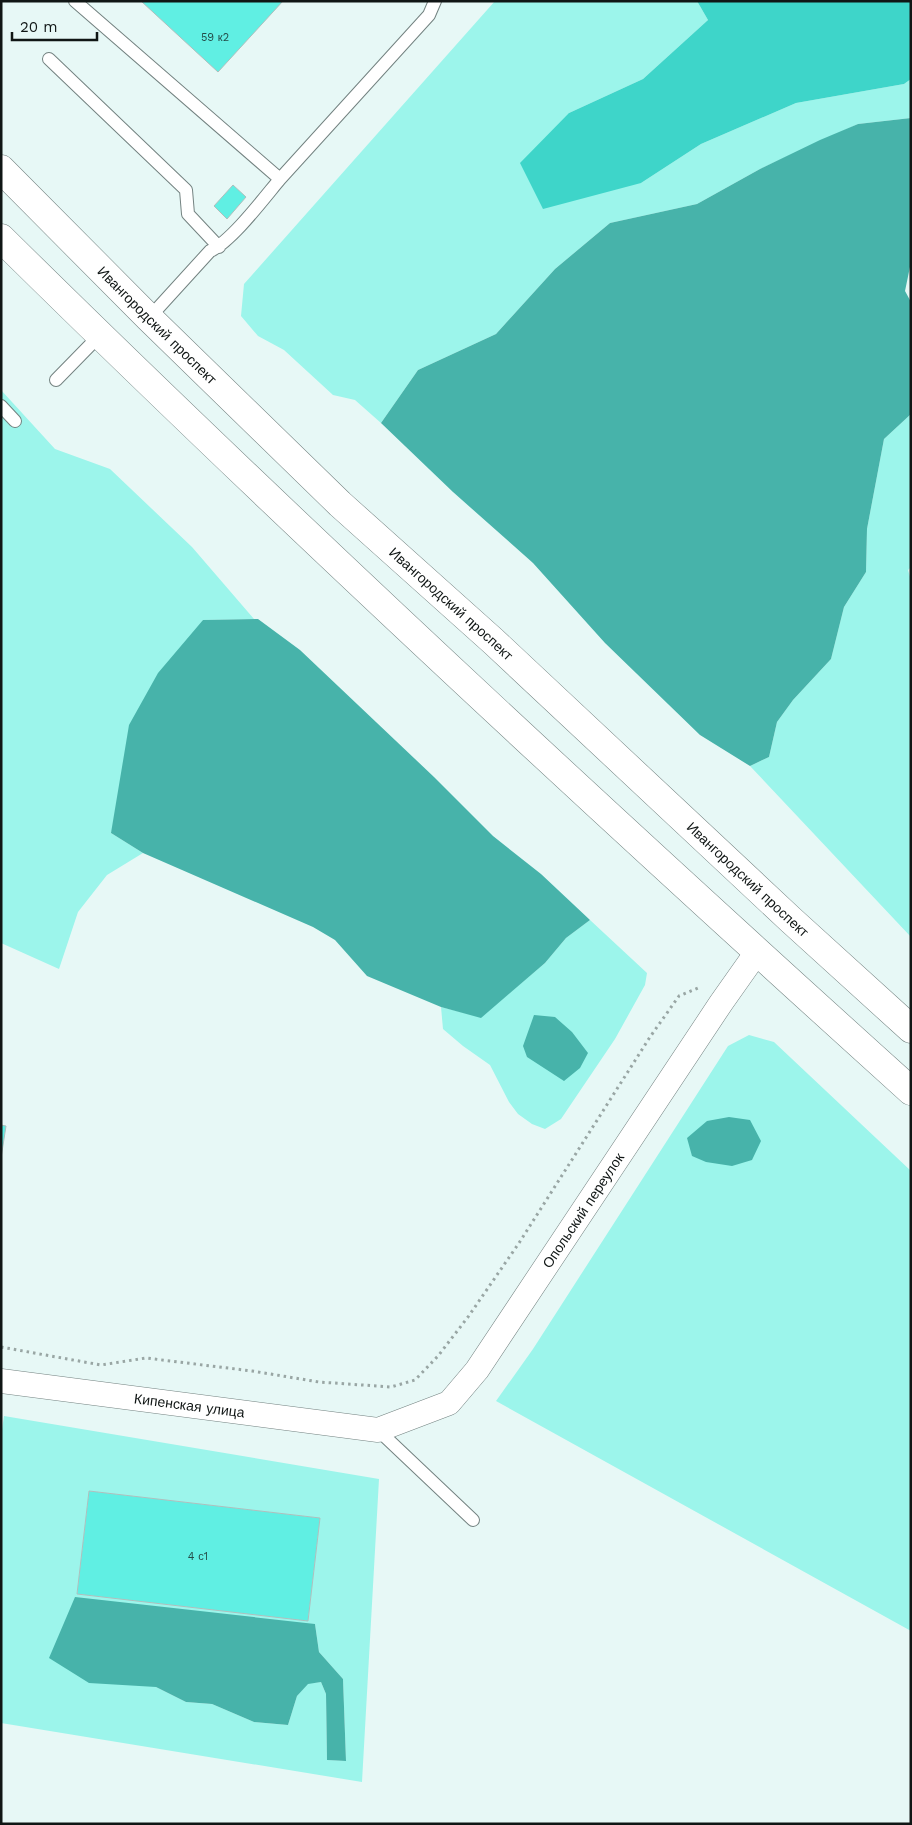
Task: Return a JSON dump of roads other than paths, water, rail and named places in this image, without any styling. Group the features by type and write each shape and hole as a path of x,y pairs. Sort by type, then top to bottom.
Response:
{"highway":[{"name":"Ивангородский проспект","path":"1,169 149,318 340,504 494,641 791,920 911,1029"},
{"path":"1,238 316,544 757,952 911,1091"}],"street":[{"name":"Опольский переулок","path":"378,1430 449,1402 477,1370 720,1004 757,952"},
{"name":"Кипенская улица","path":"1,1381 378,1430"}],"lane":[{"path":"75,1 280,179"},
{"path":"149,318 210,251 219,247 429,15 435,1"},
{"path":"49,60 186,190 188,214 219,247"},
{"path":"56,380 100,335"},
{"path":"1,406 15,421"},
{"path":"378,1430 472,1520"}]}
